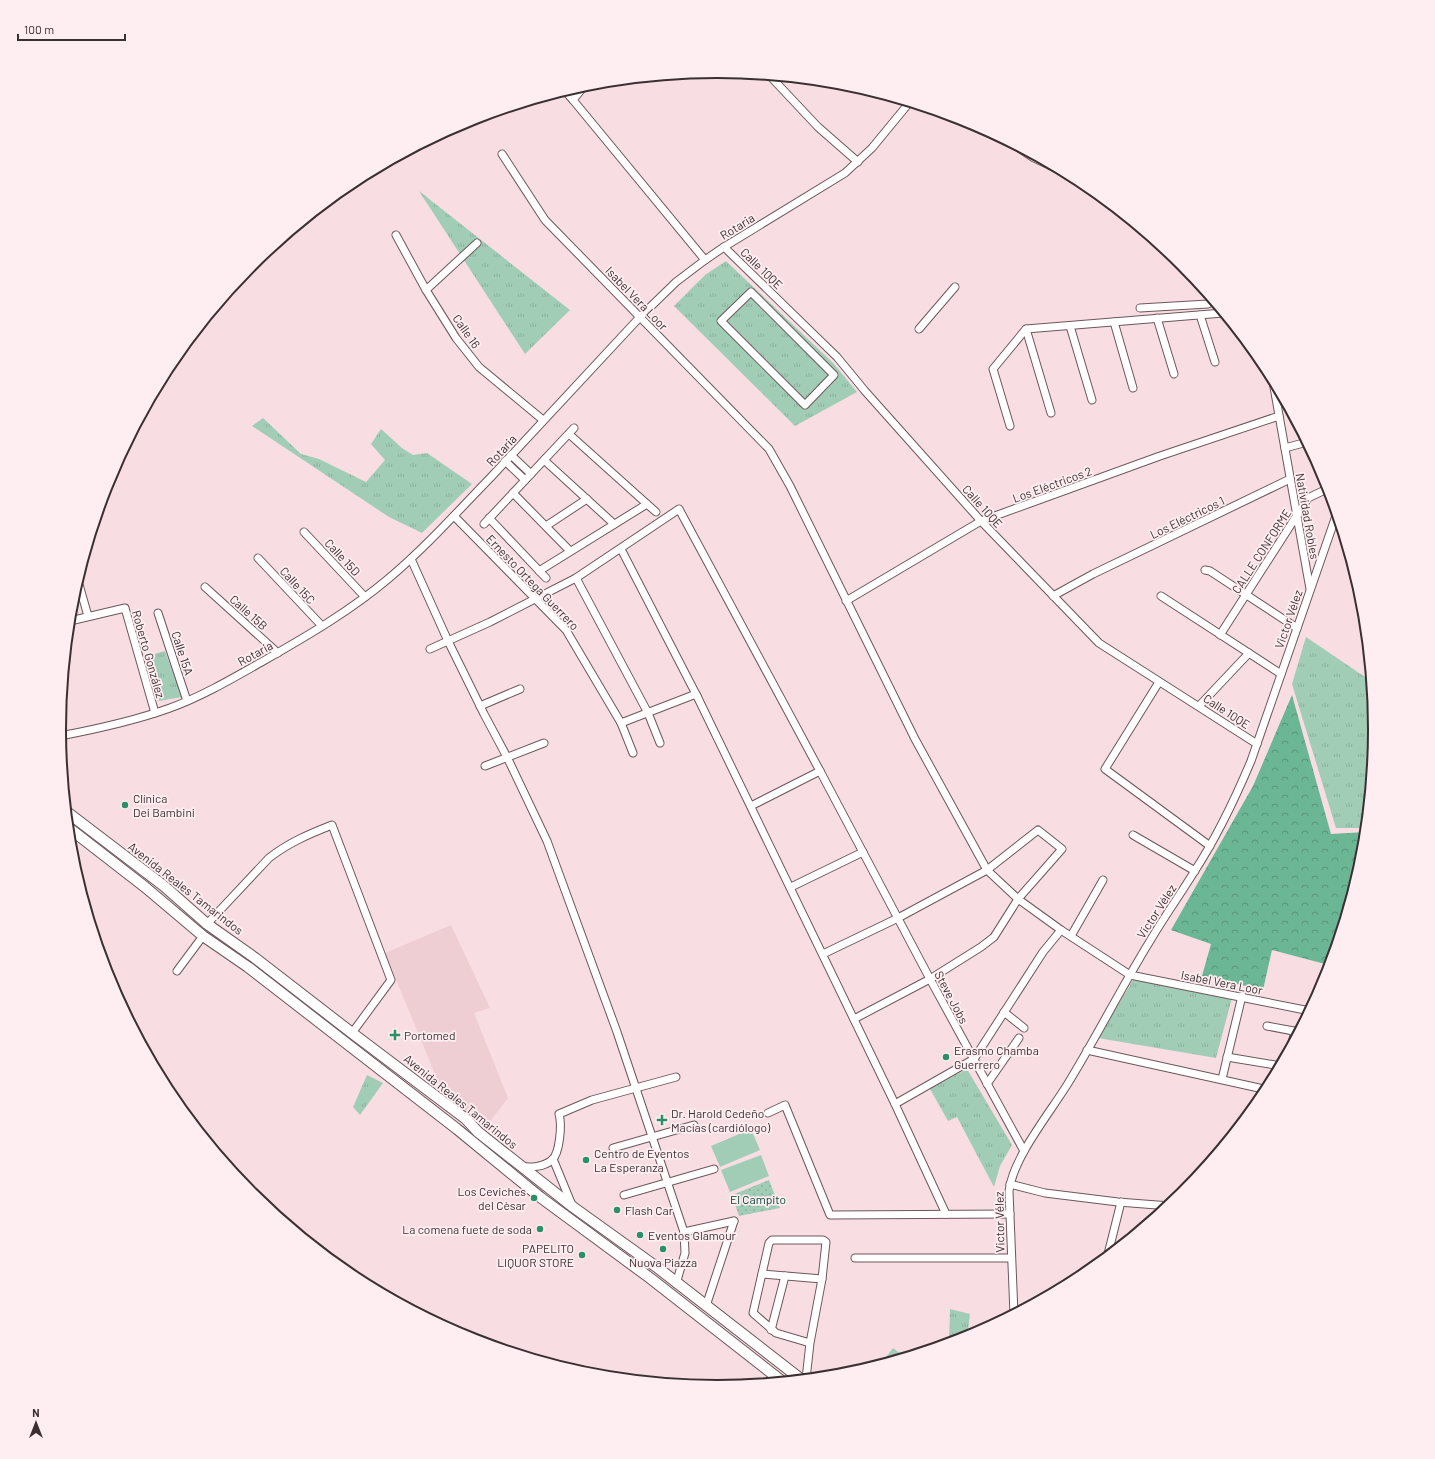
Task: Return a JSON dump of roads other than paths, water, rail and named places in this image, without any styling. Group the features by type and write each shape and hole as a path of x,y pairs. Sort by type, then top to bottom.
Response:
{"main road":[{"name":"Avenida Reales Tamarindos","path":"72,816 153,878 207,924 256,958 466,1119 478,1132 547,1187 658,1268 676,1284 798,1376"},
{"name":"Avenida Reales Tamarindos","path":"75,833 145,887 203,936 248,967 457,1129 540,1197 650,1278 778,1378"},
{"path":"145,887 153,878"},
{"path":"364,1057 371,1047"}],"street":[{"path":"774,81 818,127 858,162"},
{"path":"573,100 578,94"},
{"path":"569,96 705,260"},
{"name":"Rotaria","path":"66,735 98,729 155,713 187,701 278,653 365,597 388,579 454,516 640,317 676,282 724,247 834,181 858,162 872,148 906,106"},
{"name":"Isabel Vera Loor","path":"502,154 545,220 768,449 790,486 915,739 987,870 1018,899 1061,930 1130,975 1242,996 1305,1010"},
{"name":"Calle 16","path":"396,235 426,290 456,338 479,367 543,420"},
{"path":"426,290 477,243"},
{"name":"Calle 10QE","path":"724,247 837,357 865,391 981,521 1099,643 1257,744"},
{"path":"919,329 955,287"},
{"path":"751,292 834,375 805,405 721,321 751,292"},
{"path":"1140,308 1210,303"},
{"path":"1010,426 993,369 1026,329 1218,313"},
{"path":"1200,315 1215,362"},
{"path":"1157,318 1174,374"},
{"path":"1114,322 1133,388"},
{"path":"1070,326 1092,400"},
{"path":"1026,329 1051,413"},
{"name":"Natividad Robles","path":"1277,396 1279,416 1310,589"},
{"name":"Los Eléctricos 2","path":"846,601 981,521 1160,456 1279,416"},
{"path":"484,524 574,428"},
{"path":"569,434 656,512"},
{"path":"1285,448 1303,443"},
{"path":"511,455 531,474"},
{"path":"544,460 614,524"},
{"path":"505,462 525,480"},
{"name":"Los Eléctricos 1","path":"1053,596 1093,574 1290,479"},
{"name":"CALLE CONFORME","path":"1220,635 1308,498 1323,491"},
{"path":"513,493 570,551"},
{"path":"546,526 586,499"},
{"path":"539,571 647,504"},
{"name":"Steve Jobs","path":"621,549 679,509 930,979 1024,1151"},
{"name":"Ernesto Ortega Guerrero","path":"454,516 569,635 621,723 633,753"},
{"path":"489,518 546,578"},
{"name":"Victor Vélez","path":"1014,1310 1011,1258 1010,1184 1014,1172 1024,1151 1067,1085 1154,934 1210,846 1243,781 1334,521"},
{"name":"Calle 15D","path":"304,532 365,597"},
{"path":"430,649 490,622 576,578 621,549 696,694 791,887 946,1214"},
{"name":"Calle 15C","path":"258,558 322,626"},
{"path":"411,558 448,641 507,757 550,849 617,1032 684,1232 685,1253 676,1284"},
{"path":"1205,570 1210,571 1297,628"},
{"path":"576,578 648,713 660,743"},
{"name":"Calle 15B","path":"205,588 278,653"},
{"path":"81,592 88,616"},
{"path":"1162,596 1281,674"},
{"name":"Roberto González","path":"76,619 125,608 155,713"},
{"name":"Calle 15A","path":"158,613 187,701"},
{"path":"1199,706 1249,654"},
{"path":"1159,682 1105,769 1210,846"},
{"path":"480,706 520,689"},
{"path":"621,723 696,694"},
{"path":"484,766 544,743"},
{"path":"751,806 820,771"},
{"path":"207,924 279,850 303,837 332,825 391,980 352,1033"},
{"path":"823,954 898,918 987,870 1038,830 1062,849 1018,899 994,937 982,948 930,979 854,1019"},
{"path":"1133,835 1163,854 1195,871"},
{"path":"791,887 863,852"},
{"path":"1071,936 1103,880"},
{"path":"895,1104 974,1059 1042,952 1061,930"},
{"path":"177,971 203,936"},
{"path":"1222,1079 1242,996"},
{"path":"1004,1012 1024,1028"},
{"path":"1267,1026 1295,1032"},
{"path":"987,1084 1019,1038"},
{"path":"1087,1050 1261,1088"},
{"path":"1227,1056 1276,1065"},
{"path":"573,1207 554,1159 561,1133 559,1114 592,1100 676,1077"},
{"path":"768,1113 786,1106 830,1215 1010,1214"},
{"path":"613,1148 694,1125"},
{"path":"521,1166 540,1166 554,1159"},
{"path":"624,1195 714,1170"},
{"path":"1010,1184 1045,1193 1162,1205"},
{"path":"540,1197 547,1187"},
{"path":"1109,1249 1121,1202"},
{"path":"684,1232 734,1220 706,1306"},
{"path":"803,1375 806,1364 810,1343 822,1279 827,1244 826,1241 823,1240 770,1241 753,1312 771,1330 781,1335 810,1343"},
{"path":"855,1258 1011,1258"},
{"path":"762,1274 822,1279"},
{"path":"771,1330 785,1276"}],"place":[{"name":"Clínica Dei Bambini","path":"125,805"},
{"name":"Portomed","path":"395,1035"},
{"name":"Erasmo Chamba Guerrero","path":"946,1057"},
{"name":"Dr. Harold Cedeño Macías (cardiólogo)","path":"662,1120"},
{"name":"Centro de Eventos La Esperanza","path":"586,1160"},
{"name":"Los Ceviches del Cèsar","path":"534,1198"},
{"name":"Flash Car","path":"617,1210"},
{"name":"La comena fuete de soda","path":"540,1229"},
{"name":"Eventos Glamour","path":"640,1235"},
{"name":"Nuova Piazza","path":"663,1249"},
{"name":"PAPELITO LIQUOR STORE","path":"582,1255"}],"park label":[{"name":"El Campito","path":"758,1199"}]}
